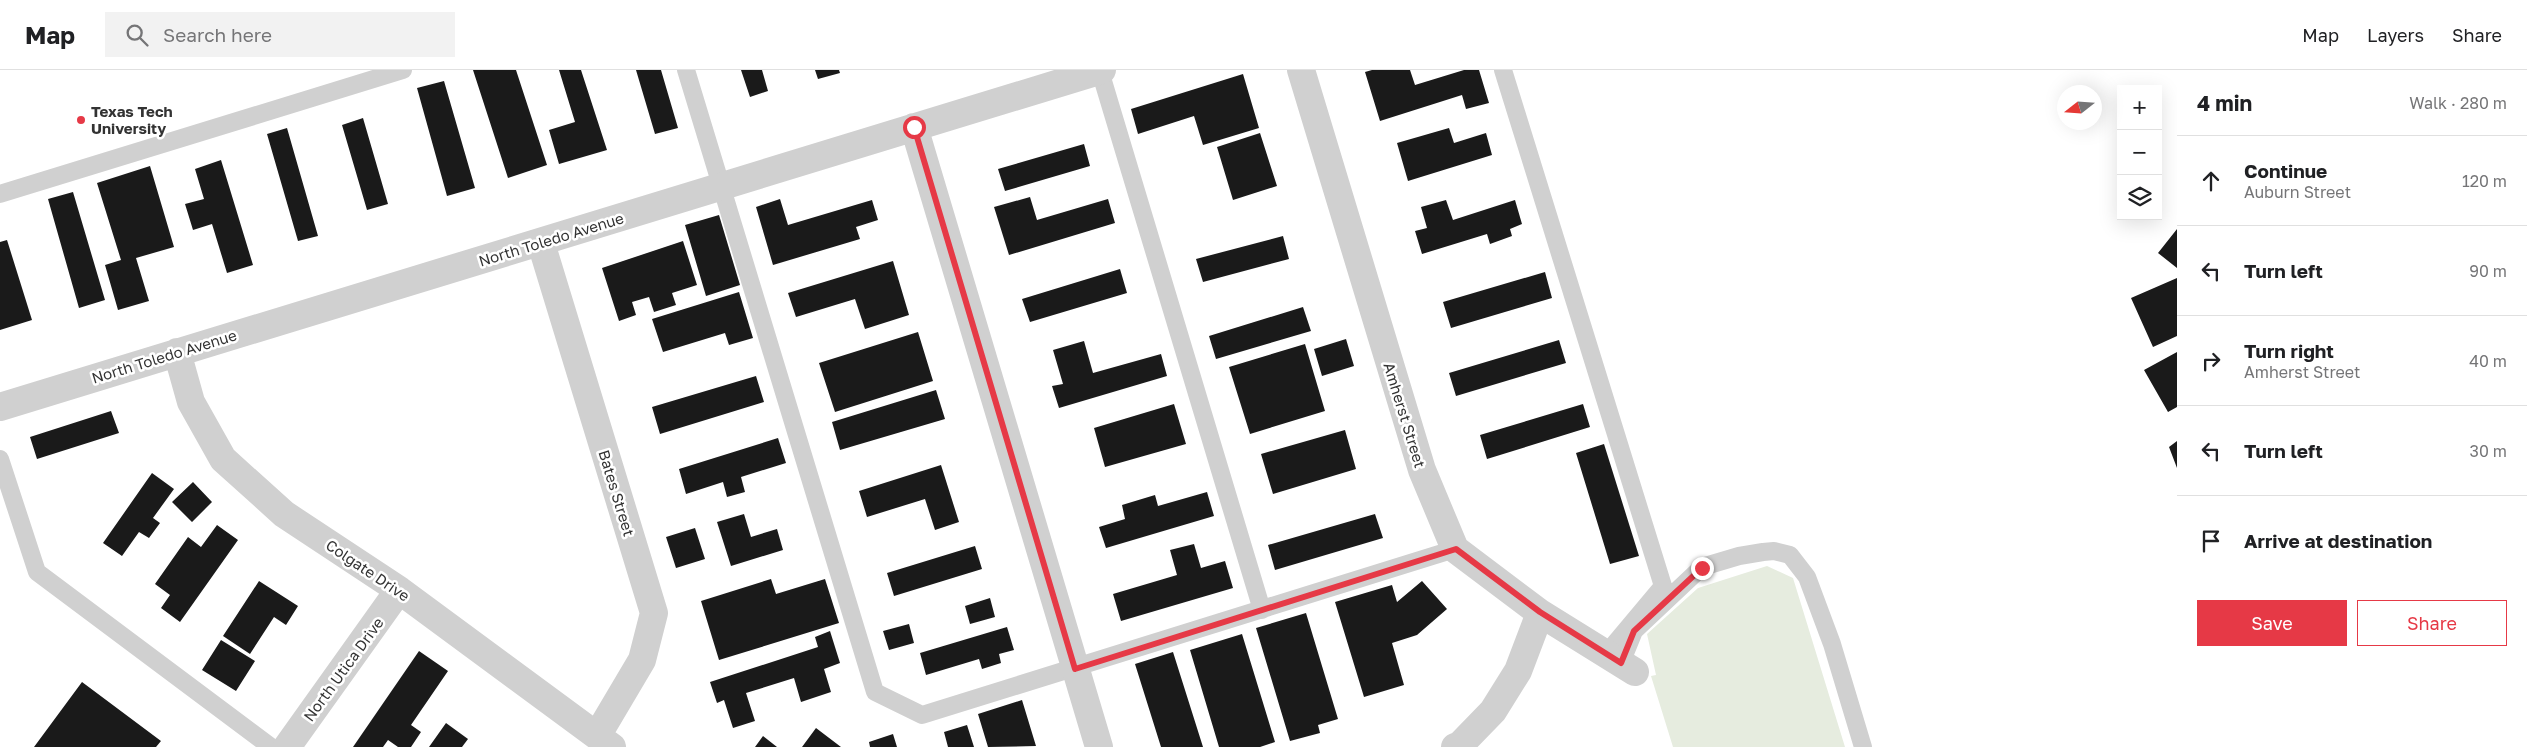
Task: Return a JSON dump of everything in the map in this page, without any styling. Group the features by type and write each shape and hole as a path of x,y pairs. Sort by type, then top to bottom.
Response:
{"street":[{"name":"North Toledo Avenue","path":"0,407 541,243 1101,70"},
{"name":"Amherst Street","path":"1301,70 1422,470 1456,549 1540,612 1620,663"},
{"path":"914,127 1099,747"},
{"name":"Bates Street","path":"541,243 654,613 642,660 605,741"},
{"name":"Colgate Drive","path":"177,352 191,402 223,459 284,514 399,590 605,741"},
{"name":"North Utica Drive","path":"286,747 399,590"},
{"path":"1455,747 1460,745 1493,711 1518,671 1540,612"}],"lane":[{"path":"0,194 403,70"},
{"path":"686,70 875,692 922,715 1456,549"},
{"path":"1101,70 1262,610"},
{"path":"1503,70 1663,586 1620,663"},
{"path":"0,459 38,572 271,747"},
{"path":"1620,663 1634,631 1702,568 1739,556 1763,552 1774,551 1790,555 1807,576 1832,644 1863,747"}],"shaded area":[{"path":"1767,566 1793,578 1845,747 1673,747 1651,676 1656,675 1647,634 1698,588"}],"building":[{"path":"473,70 516,70 547,165 508,178"},
{"path":"559,70 581,70 607,150 559,164 549,130 575,122"},
{"path":"636,70 661,70 678,128 655,134"},
{"path":"741,70 762,70 768,91 750,97"},
{"path":"815,70 839,70 840,73 818,79"},
{"path":"1372,70 1410,70 1415,85 1464,70 1479,70 1489,103 1466,109 1462,95 1380,121 1365,72"},
{"path":"1243,74 1259,128 1203,145 1194,116 1138,134 1131,109"},
{"path":"444,81 475,188 447,196 417,88"},
{"path":"363,118 388,204 367,210 342,125"},
{"path":"287,128 318,236 298,241 267,134"},
{"path":"1449,128 1454,143 1486,133 1492,155 1408,181 1397,143"},
{"path":"1260,133 1277,186 1233,200 1217,147"},
{"path":"1084,144 1090,166 1005,191 998,169"},
{"path":"221,160 253,265 227,273 212,224 193,230 185,204 204,199 195,169"},
{"path":"150,166 174,247 136,258 149,301 118,310 105,265 121,260 97,183"},
{"path":"73,192 105,300 79,308 48,199"},
{"path":"1030,197 1037,220 1108,199 1115,223 1009,255 994,207"},
{"path":"780,199 788,225 872,200 878,220 856,227 860,239 773,265 756,207"},
{"path":"1446,200 1453,220 1515,200 1522,224 1510,229 1512,236 1490,244 1487,234 1422,254 1415,231 1427,228 1421,207"},
{"path":"719,215 740,285 706,296 685,225"},
{"path":"2177,229 2177,268 2158,253"},
{"path":"1283,236 1289,259 1203,282 1196,259"},
{"path":"7,240 32,320 0,330 0,242"},
{"path":"683,241 697,285 672,293 676,305 654,312 649,297 632,302 636,315 619,321 602,268"},
{"path":"893,261 909,315 865,329 855,299 796,317 788,293"},
{"path":"1120,269 1127,293 1030,322 1022,299"},
{"path":"1545,272 1552,298 1451,328 1443,302"},
{"path":"2177,278 2177,336 2153,347 2131,298"},
{"path":"739,292 753,338 729,345 725,333 663,352 652,319"},
{"path":"1303,307 1311,331 1216,359 1209,336"},
{"path":"918,332 933,381 835,412 819,363"},
{"path":"1346,339 1354,366 1322,376 1314,349"},
{"path":"1559,340 1566,363 1456,396 1449,373"},
{"path":"1084,341 1093,373 1161,354 1167,376 1059,408 1052,386 1063,384 1053,350"},
{"path":"1305,344 1325,411 1250,434 1229,367"},
{"path":"2177,352 2177,407 2168,412 2144,370"},
{"path":"756,376 764,402 660,434 652,407"},
{"path":"936,390 945,419 840,450 832,422"},
{"path":"1174,404 1186,444 1105,467 1094,428"},
{"path":"1583,404 1590,427 1487,459 1480,435"},
{"path":"111,411 119,433 37,459 30,437"},
{"path":"1345,430 1356,469 1273,494 1261,454"},
{"path":"778,438 786,463 741,477 745,492 727,497 723,482 686,494 679,469"},
{"path":"2177,441 2177,468 2169,447"},
{"path":"1604,444 1639,556 1610,564 1576,453"},
{"path":"941,465 959,522 935,530 925,499 867,517 859,491"},
{"path":"152,473 174,489 153,518 160,523 149,538 139,532 122,556 103,543"},
{"path":"193,482 212,502 192,522 172,502"},
{"path":"1207,492 1214,516 1106,548 1099,527 1125,519 1122,505 1155,495 1158,506"},
{"path":"744,514 751,537 777,529 783,550 731,566 717,522"},
{"path":"1375,514 1383,538 1275,570 1268,545"},
{"path":"217,525 238,540 180,622 161,608 170,595 155,584 188,537 201,547"},
{"path":"695,528 705,559 676,568 666,537"},
{"path":"1194,544 1201,568 1225,561 1233,588 1121,621 1113,594 1177,575 1170,550"},
{"path":"975,546 982,569 894,596 887,573"},
{"path":"771,579 776,594 825,579 839,623 719,660 701,601"},
{"path":"259,581 298,606 286,625 274,617 250,654 223,636"},
{"path":"1422,581 1447,609 1417,635 1392,643 1404,685 1364,697 1335,602 1392,585 1397,602"},
{"path":"990,598 995,617 970,624 965,606"},
{"path":"1306,613 1338,719 1318,725 1320,733 1290,741 1256,628"},
{"path":"909,624 914,643 889,650 883,631"},
{"path":"1007,627 1014,650 999,654 1001,663 982,669 979,659 926,675 920,653"},
{"path":"830,631 840,663 824,669 831,692 801,702 794,678 746,693 755,721 733,728 724,700 717,703 710,682 818,647 815,637"},
{"path":"1242,634 1275,742 1260,747 1219,747 1190,650"},
{"path":"221,640 255,661 236,691 202,670"},
{"path":"419,651 448,671 411,725 421,732 411,747 398,747 388,740 383,747 353,747"},
{"path":"1173,652 1203,747 1161,747 1135,664"},
{"path":"82,682 161,741 156,747 34,747"},
{"path":"1022,700 1036,746 988,747 978,714"},
{"path":"446,723 468,739 462,747 429,747"},
{"path":"967,725 974,747 948,747 944,732"},
{"path":"816,728 841,747 802,747"},
{"path":"893,734 897,747 870,747 869,742"},
{"path":"763,736 777,747 755,747"}],"place":[{"name":"Texas Tech University","path":"81,120"}],"route":[{"path":"914,127 1075,669 1456,549 1540,612 1621,663 1634,631 1702,568"}]}
